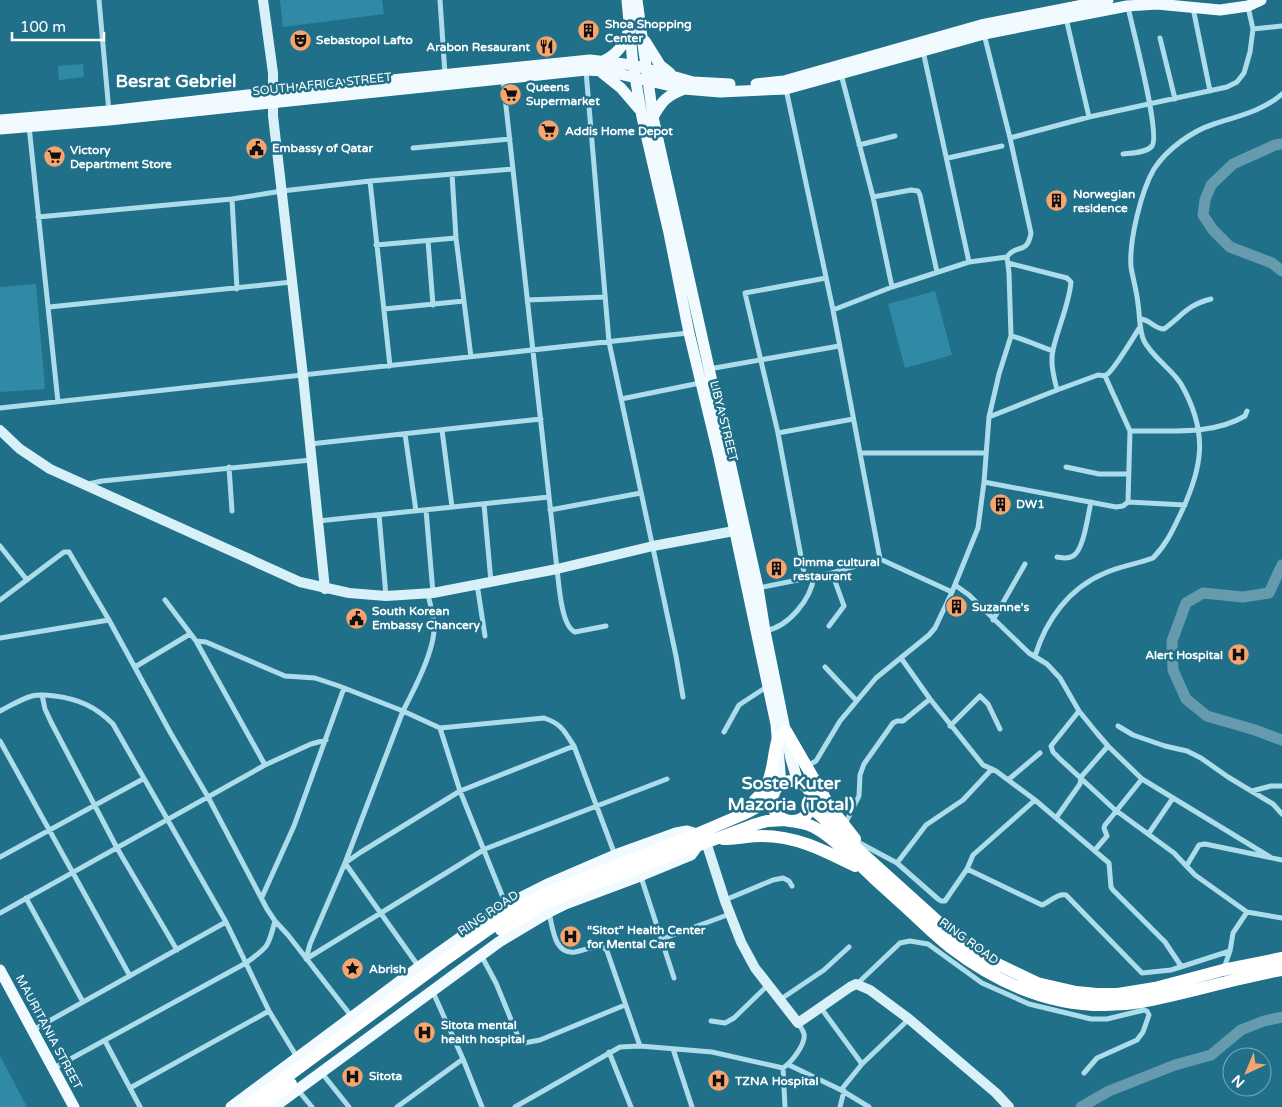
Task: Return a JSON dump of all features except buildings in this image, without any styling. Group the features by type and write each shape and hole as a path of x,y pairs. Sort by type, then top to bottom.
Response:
{"highway":[{"path":"727,821 764,792 773,770 775,749 782,735 806,766 830,807 868,858"},
{"path":"787,782 798,782 808,789 811,795 811,807 806,816 801,819 788,820 777,814 772,798 778,788 787,782"},
{"name":"RING ROAD","path":"261,1107 474,948 514,922 563,896 703,840 727,821 760,805 778,788"},
{"name":"RING ROAD","path":"811,807 956,938 985,958 1037,983 1076,992 1118,994 1155,988 1223,970 1282,958"},
{"name":"RING ROAD","path":"246,1107 444,960 523,906 549,892 703,840 767,821 788,820 810,825 821,832 835,842 948,946 976,966 1028,992 1057,1000 1112,1005 1139,1002 1282,970"},
{"path":"703,840 764,836 779,837 819,848 870,874"}],"main road":[{"name":"LIBYA STREET","path":"627,0 635,78 689,333 704,370 701,383 734,530 753,589 768,686 798,782"},
{"name":"LIBYA STREET","path":"637,0 653,118 704,370 764,631 782,735 778,788"},
{"path":"983,30 1108,0"},
{"path":"983,30 1066,18 1128,6 1158,4 1220,10 1248,6 1260,0"},
{"path":"630,24 625,41 619,50 601,66 642,113"},
{"name":"SOUTH AFRICA STREET","path":"273,97 445,74 586,70 601,66 633,65 693,82 757,84 784,81 983,30"},
{"name":"SOUTH AFRICA STREET","path":"0,129 109,115 503,73 573,61 601,66 648,83 684,89 720,92 786,89 923,51 983,30"},
{"path":"642,34 649,50 660,66 673,76"},
{"path":"653,118 661,102 674,92 684,89"},
{"name":"SOUTH AFRICA STREET","path":"0,120 109,115"},
{"path":"231,1107 419,967 506,905 562,877 615,855 676,834 687,831 703,840 691,855 548,912 480,955 274,1107"},
{"name":"MAURITANIA STREET","path":"0,970 74,1107"}],"street":[{"path":"99,0 109,115"},
{"path":"263,0 273,73 273,116 304,376 325,589"},
{"path":"440,0 445,74"},
{"path":"1123,154 1147,150 1153,145 1155,136 1128,6"},
{"path":"1010,138 1088,117 1227,87 1237,82 1244,73 1253,29 1248,6"},
{"path":"1193,8 1210,91"},
{"path":"1066,18 1088,117"},
{"path":"1253,29 1282,26"},
{"path":"833,310 892,287 969,262 1007,257 1009,254 1027,246 1031,233 983,30"},
{"path":"1160,38 1175,99"},
{"path":"923,51 948,158 969,262"},
{"path":"586,70 609,342 676,656 683,697"},
{"path":"503,73 550,510 564,617 567,626 575,632 606,626"},
{"path":"841,74 873,197 892,287"},
{"path":"786,89 833,310 880,559"},
{"path":"1034,656 1041,635 1064,602 1085,583 1106,572 1153,558 1165,544 1185,505 1193,485 1199,460 1201,445 1199,430 1191,404 1180,383 1151,351 1144,340 1140,327 1131,248 1146,186 1155,167 1169,152 1191,134 1201,128 1254,112 1270,104 1282,94"},
{"path":"29,126 58,402"},
{"path":"859,145 895,136"},
{"path":"412,148 510,139"},
{"path":"948,158 1002,146"},
{"path":"38,217 232,199 282,191 513,169"},
{"path":"452,174 456,238 471,357"},
{"path":"370,182 390,366"},
{"path":"873,197 912,190 918,191 937,272"},
{"path":"232,199 236,289"},
{"path":"376,245 456,238"},
{"path":"428,240 433,305"},
{"path":"806,766 816,761 840,721 876,678 935,628 978,528 989,418 1010,336 1007,257"},
{"path":"1008,264 1067,278 1071,282 1053,351 1052,366 1057,390"},
{"path":"806,578 778,433 745,293 826,278"},
{"path":"49,307 292,282"},
{"path":"528,300 606,297"},
{"path":"1140,319 1145,319 1158,329 1164,329 1185,310 1202,301 1211,299"},
{"path":"384,309 464,301"},
{"path":"989,418 1057,390 1098,376 1105,376 1113,369 1126,346 1140,327"},
{"path":"0,408 689,333"},
{"path":"1010,336 1025,339 1031,344 1053,351"},
{"path":"704,370 839,346"},
{"path":"1105,376 1130,431 1128,502"},
{"path":"621,399 701,383"},
{"path":"1130,431 1212,429 1238,420 1245,416 1246,411"},
{"path":"310,444 540,419"},
{"path":"778,433 853,419"},
{"path":"0,430 20,449 50,469 84,485 300,582 349,593 386,596 430,593 557,569 652,546 734,530"},
{"path":"442,430 452,507"},
{"path":"405,434 416,511"},
{"path":"860,453 985,452"},
{"path":"84,485 102,481 311,460"},
{"path":"230,467 232,511"},
{"path":"1066,467 1099,474 1129,474"},
{"path":"984,482 1116,507 1123,506 1128,502 1185,505"},
{"path":"550,510 641,492"},
{"path":"318,521 549,497"},
{"path":"1057,557 1066,558 1074,556 1080,549 1091,502"},
{"path":"484,504 491,582"},
{"path":"306,960 310,944 345,864 403,711 433,643 434,625 430,593 426,510"},
{"path":"379,515 386,596"},
{"path":"0,546 27,580"},
{"path":"0,600 64,552 69,552 208,797 275,921 352,1018"},
{"path":"753,589 832,573 880,559 952,592"},
{"path":"993,620 1025,564"},
{"path":"829,626 844,606 832,573"},
{"path":"764,631 776,629 796,612 812,586 814,576"},
{"path":"477,584 485,636"},
{"path":"955,585 1029,653 1047,664 1060,678 1079,711 1108,746 1142,779 1270,857"},
{"path":"165,600 196,641 265,765"},
{"path":"0,638 109,620"},
{"path":"135,667 190,634"},
{"path":"196,641 206,642 284,676 315,678 344,688 440,728 544,718 556,722 564,729 574,746 615,855"},
{"path":"901,658 950,726 982,765 992,769 1035,800 1109,863 1112,890 1165,942 1181,966"},
{"path":"825,667 856,700"},
{"path":"724,732 740,705 768,686"},
{"path":"262,897 294,826 344,688"},
{"path":"42,695 45,709 51,722 117,848 177,950"},
{"path":"0,712 28,697 42,695 70,698 88,704 101,712 113,724 226,922 269,1011 297,1057"},
{"path":"950,726 980,696 988,704 1000,729"},
{"path":"844,825 859,796 860,775 864,764 893,723 903,721 930,698"},
{"path":"1079,711 1051,746 1053,752 1117,810 1149,833 1187,865 1195,875 1247,912 1282,918"},
{"path":"1118,726 1134,735 1164,746 1187,750 1273,804 1282,814"},
{"path":"440,728 460,791 506,905"},
{"path":"0,912 265,765 311,744 326,740"},
{"path":"0,741 130,976"},
{"path":"345,864 361,852 460,791 574,746"},
{"path":"1056,818 1080,784 1081,777 1108,746"},
{"path":"1008,780 1040,753"},
{"path":"897,863 926,825 963,800 992,769"},
{"path":"1,855 144,779"},
{"path":"306,960 380,912 484,849 667,779"},
{"path":"1096,850 1107,836 1104,828 1105,825 1142,779"},
{"path":"1252,791 1271,786 1282,786"},
{"path":"1149,833 1173,798"},
{"path":"856,841 897,863 942,901 945,901 967,869 973,855 982,845 1035,800"},
{"path":"514,1107 620,1046 712,1052 783,1068 789,1064 804,1041 804,1034 781,998 755,968 741,942 703,840"},
{"path":"1187,865 1199,846 1205,844 1282,860"},
{"path":"345,864 419,967"},
{"path":"967,869 1034,903 1042,905 1057,896 1066,895 1142,973 1161,972 1230,951"},
{"path":"640,876 674,978"},
{"path":"725,901 773,880 784,878 789,880 792,886"},
{"path":"26,898 83,1002"},
{"path":"548,912 557,944 562,950 576,952 596,946 603,946 612,964 640,1046"},
{"path":"1223,970 1230,951 1233,933 1247,912"},
{"path":"662,939 730,914"},
{"path":"53,1068 246,963 265,949 275,921"},
{"path":"33,1030 226,922"},
{"path":"798,1023 856,984 900,944 920,942 928,944 982,983 1029,1004 1091,1019 1107,1019 1144,1010 1148,1011 1149,1015 1143,1032 1137,1040 1097,1058 1084,1073"},
{"path":"781,998 824,970 849,947"},
{"path":"480,955 496,983 519,1039 524,1043 540,1040 625,1005"},
{"path":"856,984 870,990 909,1019 996,1093 1009,1107"},
{"path":"711,1021 725,1023 734,1018 768,985"},
{"path":"432,990 482,1107"},
{"path":"1079,1016 1087,1004"},
{"path":"821,1008 862,1064"},
{"path":"130,1088 269,1011"},
{"path":"840,1107 842,1091 862,1064 909,1019"},
{"path":"105,1041 140,1107"},
{"path":"673,1049 692,1107"},
{"path":"609,1052 630,1105 623,1107"},
{"path":"397,1107 463,1059"},
{"path":"789,1064 869,1107"},
{"path":"783,1068 785,1107"},
{"path":"321,1072 349,1107"},
{"path":"298,1090 312,1107"}],"shaded area":[{"path":"280,0 382,0 384,14 283,27"},
{"path":"83,64 84,77 59,80 58,66"},
{"path":"36,284 45,389 0,392 0,287"},
{"path":"935,291 952,355 905,368 888,304"},
{"path":"0,1056 27,1107 0,1107"}],"waterway":[{"path":"1282,144 1275,145 1233,164 1211,185 1205,200 1203,215 1213,230 1230,247 1272,263 1282,271"},
{"path":"1282,565 1269,593 1243,597 1203,593 1186,603 1172,641 1173,670 1186,699 1207,716 1282,740"},
{"path":"1081,1107 1109,1091 1175,1065 1211,1055 1241,1030 1264,1021 1282,1017"}],"place":[{"name":"Shoa Shopping Center","path":"589,31"},
{"name":"Sebastopol Lafto","path":"300,40"},
{"name":"Arabon Resaurant","path":"546,47"},
{"name":"Queens Supermarket","path":"510,94"},
{"name":"Addis Home Depot","path":"549,131"},
{"name":"Embassy of Qatar","path":"256,148"},
{"name":"Victory Department Store","path":"54,157"},
{"name":"Norwegian residence","path":"1057,201"},
{"name":"DW1","path":"1000,504"},
{"name":"Dimma cultural restaurant","path":"777,569"},
{"name":"Suzanne's","path":"956,607"},
{"name":"South Korean Embassy Chancery","path":"356,618"},
{"name":"Alert Hospital","path":"1239,655"},
{"name":"“Sitot” Health Center for Mental Care","path":"571,937"},
{"name":"Abrish","path":"353,969"},
{"name":"Sitota mental health hospital","path":"425,1032"},
{"name":"Sitota","path":"353,1076"},
{"name":"TZNA Hospital","path":"719,1081"}],"district":[{"name":"Besrat Gebriel","path":"176,81"},
{"name":"Soste Kuter Mazoria (Total)","path":"791,793"}]}
